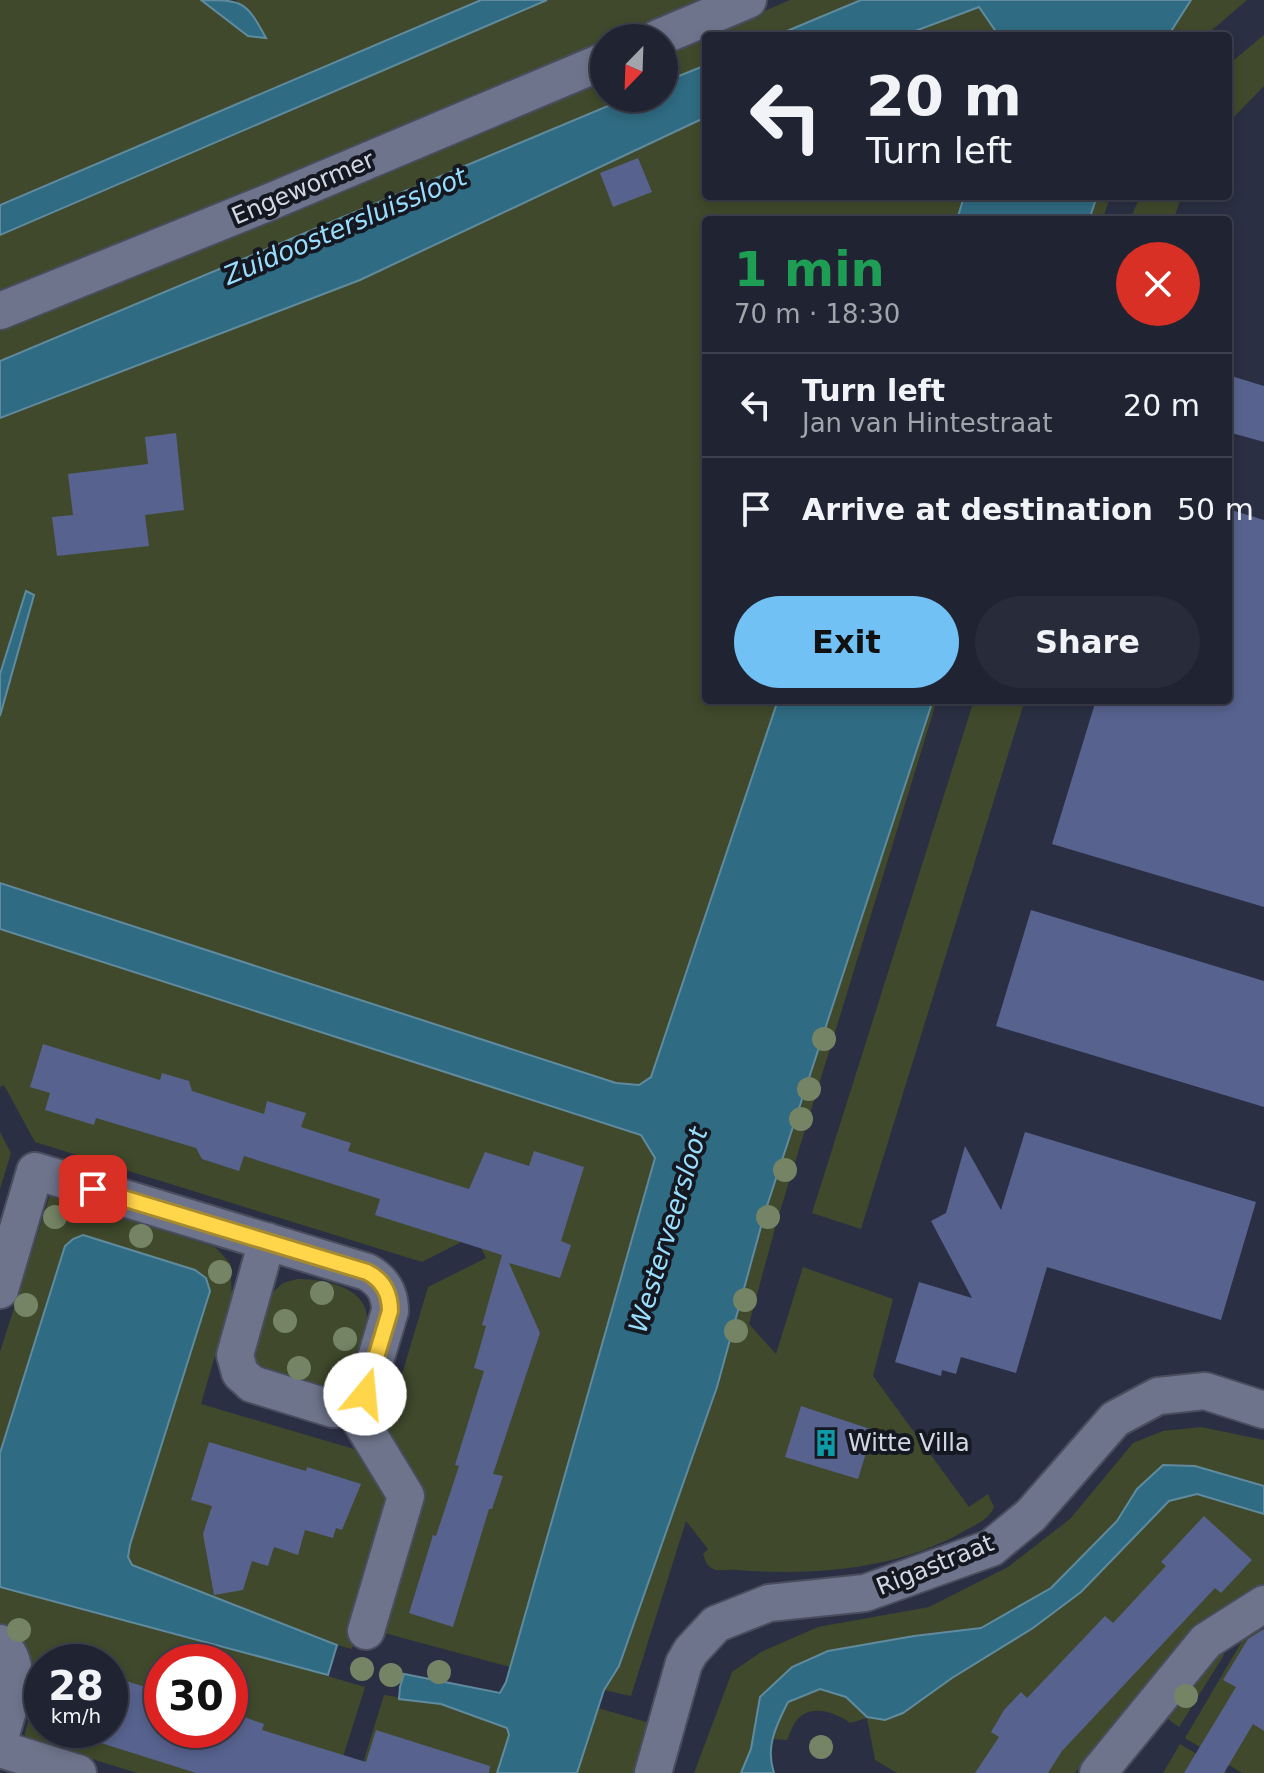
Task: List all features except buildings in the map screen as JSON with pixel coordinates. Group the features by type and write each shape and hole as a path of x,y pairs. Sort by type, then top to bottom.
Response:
{"street":[{"path":"678,30 748,0"},
{"name":"Engewormer","path":"0,311 590,67"},
{"path":"0,1290 35,1171 267,1241 367,1272 378,1278 385,1288 390,1311 365,1394 352,1407 333,1409 252,1384 240,1373 235,1355 267,1241"},
{"name":"Rigastraat","path":"653,1773 684,1663 716,1624 769,1603 865,1593 991,1548 1031,1515 1115,1419 1158,1396 1205,1391 1264,1410"},
{"path":"352,1407 406,1496 366,1631"},
{"path":"1098,1773 1206,1641 1264,1604"},
{"path":"0,1643 10,1653 15,1680 0,1738"},
{"path":"0,1749 78,1773"}],"green space":[{"path":"0,0 201,0 248,36 252,13 235,0 486,0 0,204"},
{"path":"539,0 705,0 649,24 590,24 590,50 0,299 0,235 326,96"},
{"path":"790,0 861,0 785,32 715,32"},
{"path":"1191,0 1247,0 1210,32 1171,32"},
{"path":"979,7 996,32 912,32"},
{"path":"1264,35 1264,86 1232,119 1232,62"},
{"path":"702,38 702,67 678,76 678,48"},
{"path":"590,86 590,112 594,112 0,361 0,330"},
{"path":"702,119 702,200 963,200 958,216 702,216 702,704 777,704 651,1077 639,1085 616,1083 0,883 0,418 360,280"},
{"path":"1096,200 1110,200 1104,216 1090,216"},
{"path":"1138,200 1180,200 1174,216 1132,216"},
{"path":"932,704 936,704 777,1221 749,1324 776,1354 803,1267 893,1299 873,1376 969,1507 988,1494 994,1507 978,1523 912,1554 884,1562 825,1571 713,1569 703,1554 708,1549 686,1521 631,1696 604,1690 620,1666 717,1387 765,1212"},
{"path":"973,704 1024,704 861,1229 812,1213"},
{"path":"0,929 641,1135 655,1159 510,1667 377,1631 421,1492 386,1428 428,1287 486,1258 475,1235 422,1262 35,1142 4,1085 0,1087"},
{"path":"0,1132 11,1153 0,1189"},
{"path":"50,1195 215,1247 230,1263 232,1297 201,1404 364,1452 394,1503 352,1649 132,1565 128,1557 210,1291 83,1235 73,1239 65,1246 0,1453 0,1352"},
{"path":"297,1279 332,1283 344,1288 362,1301 366,1311 366,1330 352,1368 345,1379 328,1391 268,1374 256,1365 252,1348 271,1294 283,1283"},
{"path":"1201,1427 1264,1440 1264,1486 1195,1466 1137,1489 1117,1521 1051,1588 980,1628 914,1636 760,1697 751,1749 741,1773 694,1773 732,1672 761,1652 818,1627 929,1607 1008,1567 1070,1519 1133,1443 1163,1431"},
{"path":"1197,1494 1264,1514 1264,1588 1247,1593 1224,1612 1120,1715 1075,1773 897,1773 875,1760 867,1718 850,1723 823,1711 802,1715 787,1740 772,1739 788,1702 820,1689 846,1697 854,1704 903,1713 952,1678 1033,1628 1081,1592 1169,1501"},
{"path":"0,1587 218,1644 144,1644 144,1748 248,1748 248,1653 365,1687 338,1773 137,1773 56,1748 128,1748 128,1644 24,1644 24,1665 22,1653 0,1628"},
{"path":"1261,1629 1264,1632 1264,1773 1242,1773 1185,1738 1248,1631"},
{"path":"1220,1651 1224,1655 1179,1727 1160,1713"},
{"path":"384,1695 441,1704 507,1728 509,1735 497,1773 360,1773"},
{"path":"598,1708 650,1723 635,1773 577,1773"},
{"path":"1180,1744 1228,1773 1163,1773"}],"water":[{"path":"201,0 242,5 253,16 266,38 248,36"},
{"path":"481,0 547,0 0,235 0,205"},
{"path":"861,0 1191,0 1171,32 996,32 979,7 913,32 785,32"},
{"name":"Zuidoostersluissloot","path":"702,67 702,119 360,280 0,418 0,361 594,112 678,112 678,76"},
{"path":"963,200 1096,200 1090,216 958,216"},
{"path":"26,591 34,595 0,716 0,674"},
{"name":"Westerveersloot","path":"777,704 932,704 765,1212 717,1387 619,1666 604,1690 577,1773 497,1773 509,1735 507,1728 441,1704 399,1699 400,1687 404,1674 500,1693 506,1682 655,1158 641,1135 0,929 0,883 616,1083 639,1085 651,1077"},
{"path":"83,1235 195,1270 206,1278 210,1291 130,1545 128,1557 132,1565 337,1645 328,1675 248,1654 248,1644 212,1644 0,1587 0,1453 65,1246"},
{"path":"1163,1465 1195,1466 1264,1486 1264,1514 1197,1494 1169,1501 1081,1592 1033,1628 952,1678 903,1713 885,1720 867,1717 846,1697 820,1689 788,1702 771,1745 774,1773 741,1773 751,1749 760,1697 792,1667 828,1651 981,1628 1051,1588 1117,1521 1137,1489"}],"place":[{"name":"Witte Villa","path":"826,1443"}],"route":[{"path":"93,1189 367,1272 378,1278 390,1300 390,1311 365,1394"}]}
